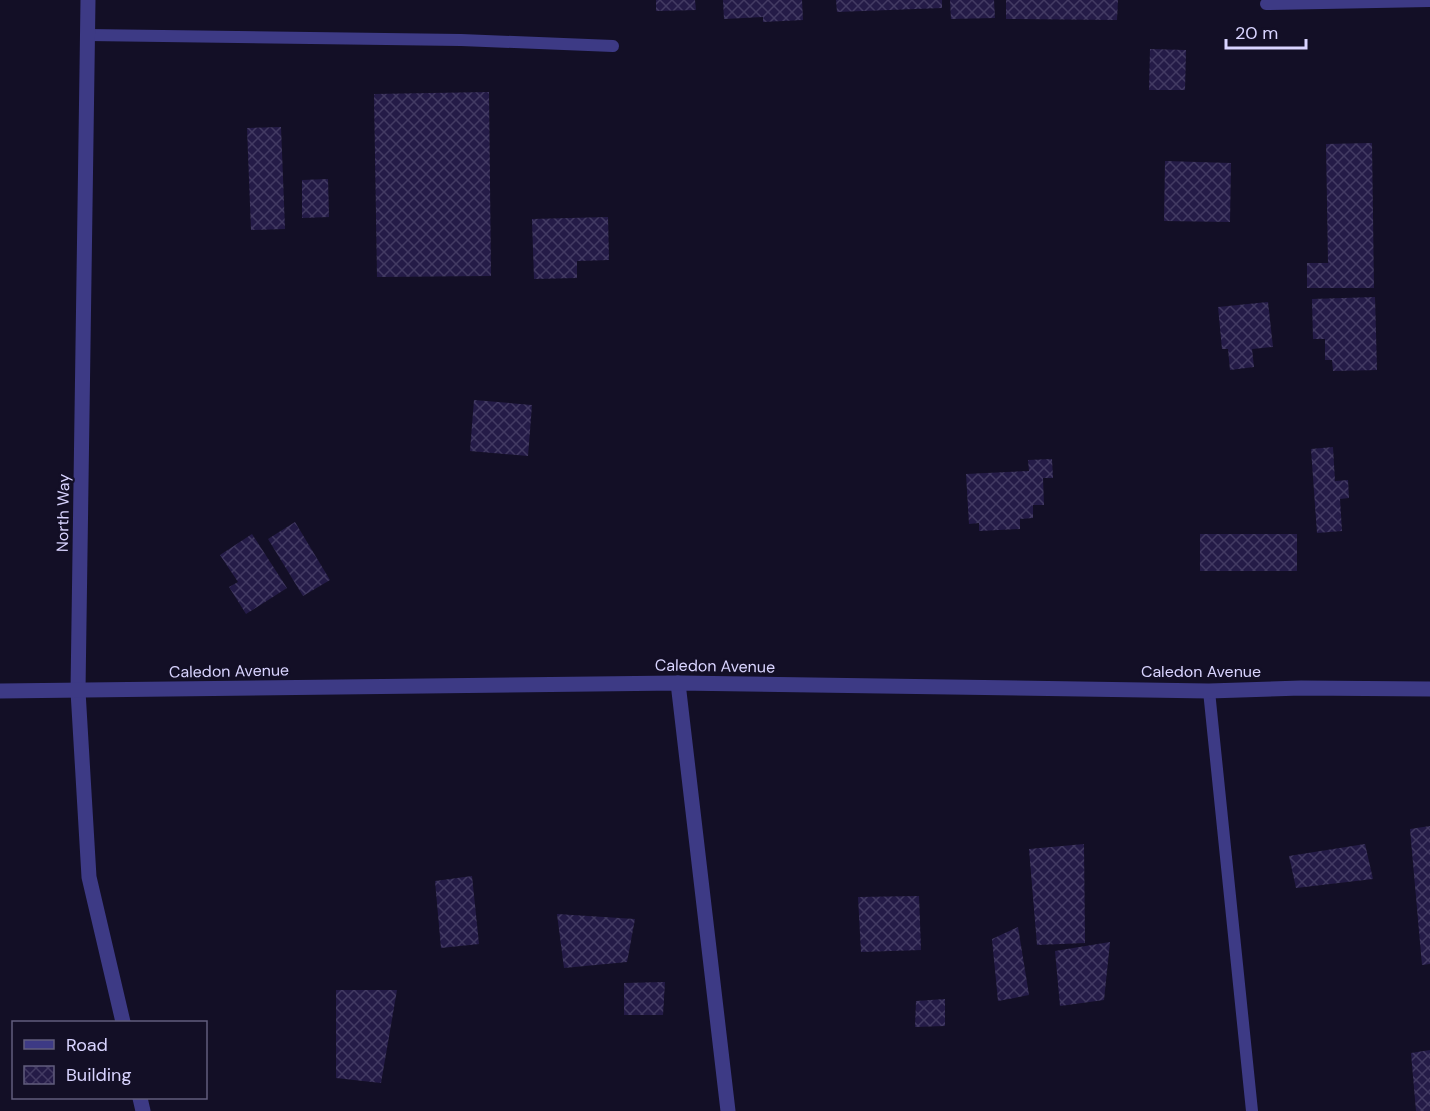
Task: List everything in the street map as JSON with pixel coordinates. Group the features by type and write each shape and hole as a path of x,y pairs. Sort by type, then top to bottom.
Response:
{"street":[{"name":"North Way","path":"88,0 78,691 89,877 123,1021"},
{"name":"Caledon Avenue","path":"0,691 678,683 1209,691 1300,688 1430,689"},
{"path":"678,683 728,1111"}],"lane":[{"path":"1266,4 1430,1"},
{"path":"88,35 461,39 613,46"},
{"path":"1209,691 1252,1111"}],"building":[{"path":"656,0 695,0 696,10 656,11"},
{"path":"723,0 802,0 803,20 763,22 763,17 724,19"},
{"path":"836,0 942,0 942,8 837,12"},
{"path":"950,0 994,0 995,18 951,19"},
{"path":"1006,0 1118,0 1117,20 1006,19"},
{"path":"1150,49 1186,50 1185,90 1149,90"},
{"path":"489,92 491,276 377,277 374,94"},
{"path":"281,127 285,229 251,230 247,128"},
{"path":"1372,143 1374,288 1307,288 1307,263 1328,263 1326,144"},
{"path":"1165,161 1231,163 1230,222 1164,221"},
{"path":"328,179 329,217 302,218 302,180"},
{"path":"608,217 609,260 577,261 577,278 534,279 532,219"},
{"path":"1375,297 1377,370 1333,371 1332,360 1325,360 1325,339 1313,339 1312,299"},
{"path":"1268,302 1273,347 1252,349 1254,367 1230,370 1228,349 1222,349 1218,307"},
{"path":"474,400 532,405 528,456 470,451"},
{"path":"1333,447 1335,481 1348,480 1349,498 1340,499 1342,531 1317,533 1311,449"},
{"path":"1052,459 1053,478 1043,478 1044,505 1033,505 1033,518 1020,519 1020,529 979,531 979,523 969,524 966,474 1029,471 1028,460"},
{"path":"295,522 330,580 303,596 268,539"},
{"path":"252,534 287,588 246,614 229,587 238,582 220,555"},
{"path":"1200,534 1297,534 1297,571 1200,571"},
{"path":"1430,826 1430,964 1422,965 1410,829"},
{"path":"1084,844 1085,943 1037,945 1029,849"},
{"path":"1365,844 1373,879 1296,888 1289,856"},
{"path":"472,876 479,944 441,948 435,881"},
{"path":"919,896 921,950 861,952 858,897"},
{"path":"557,914 635,919 627,962 564,968"},
{"path":"1018,927 1029,995 998,1001 992,939"},
{"path":"1110,942 1104,1000 1060,1006 1055,951"},
{"path":"665,982 663,1015 624,1015 624,983"},
{"path":"336,990 397,990 381,1083 336,1078"},
{"path":"945,999 945,1026 915,1027 916,1001"},
{"path":"1430,1050 1430,1111 1416,1111 1411,1053"}]}
